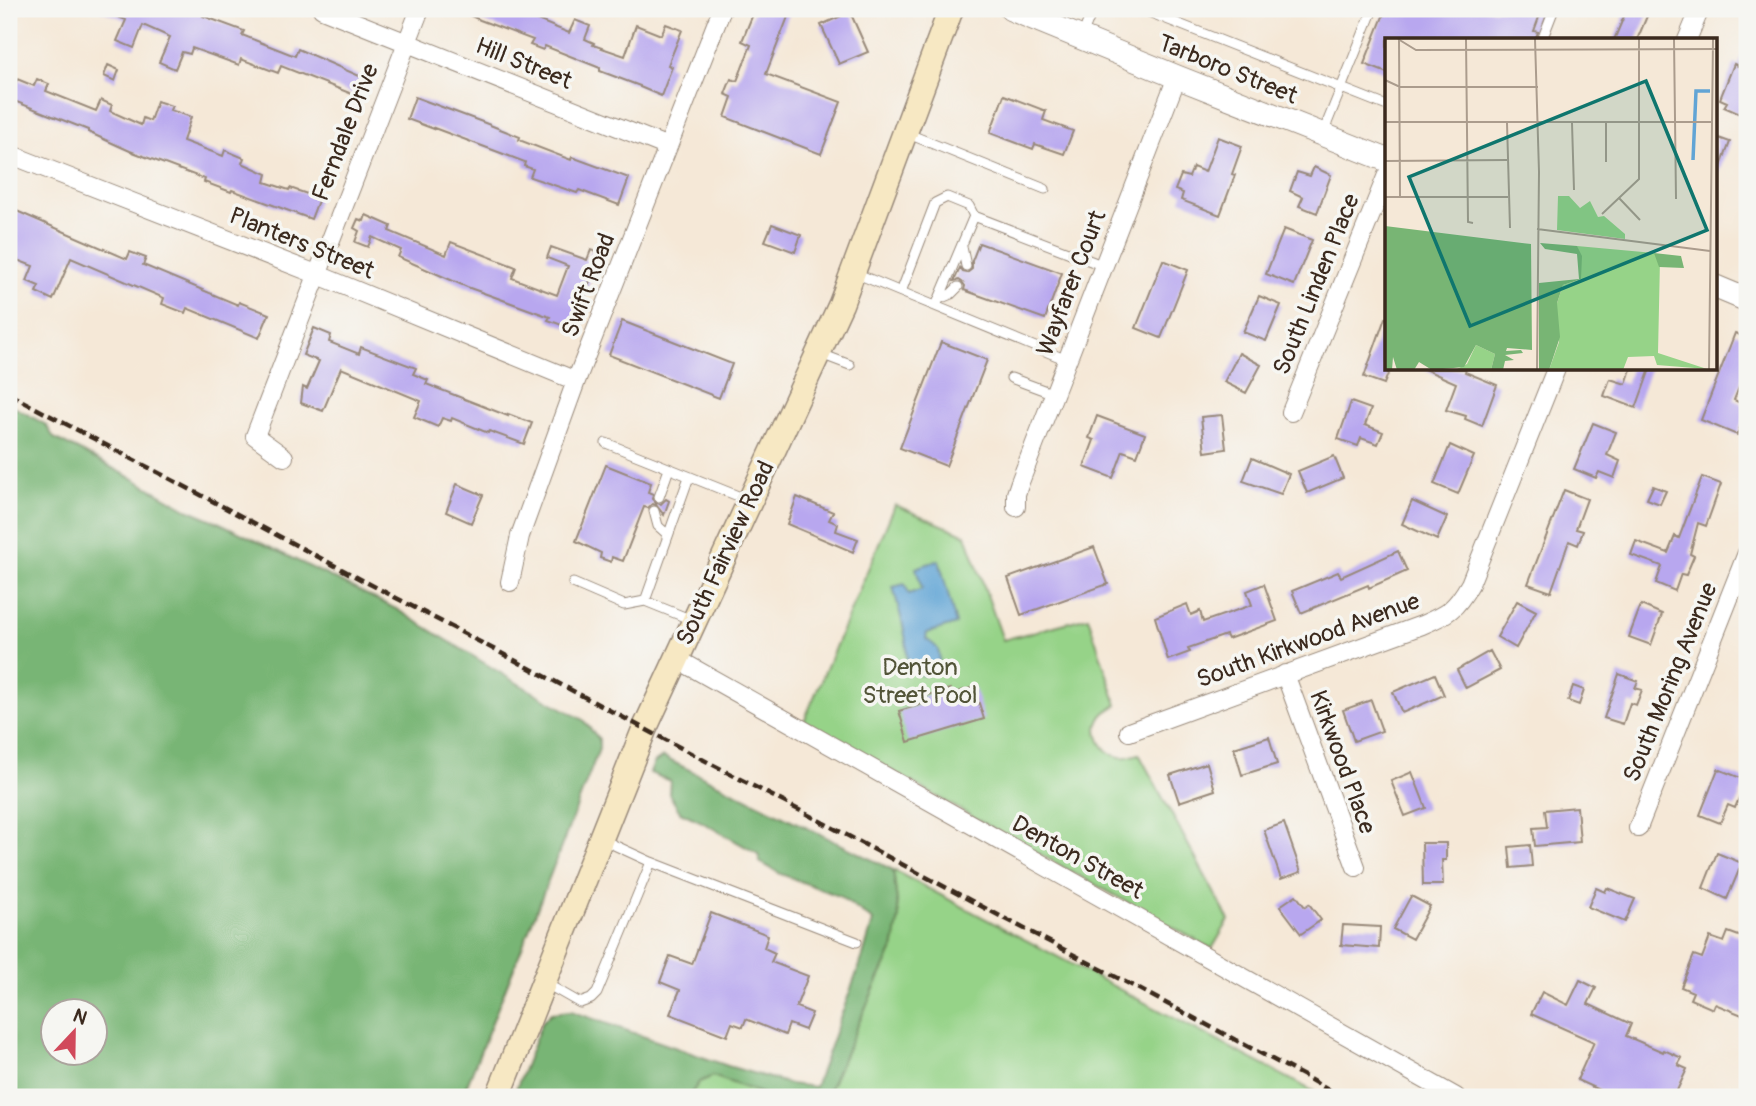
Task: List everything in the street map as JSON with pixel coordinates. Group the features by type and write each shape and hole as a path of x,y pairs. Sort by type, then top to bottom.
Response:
{"main road":[{"name":"South Fairview Road","path":"498,1097 644,730 820,353 854,272 951,9"}],"street":[{"name":"Hill Street","path":"323,9 667,147"},
{"name":"Ferndale Drive","path":"284,457 255,436 419,9"},
{"name":"Swift Road","path":"510,582 520,536 576,381 722,9"},
{"name":"Tarboro Street","path":"1011,9 1385,159"},
{"path":"1688,38 1700,9"},
{"name":"Wayfarer Court","path":"1016,507 1016,494 1177,77"},
{"name":"Planters Street","path":"9,154 316,274 576,381"},
{"name":"South Linden Place","path":"1291,412 1385,180"},
{"path":"1718,289 1747,300"},
{"name":"South Kirkwood Avenue","path":"1129,732 1443,617 1460,603 1475,574 1555,371"},
{"name":"South Moring Avenue","path":"1638,828 1747,553"},
{"name":"Denton Street","path":"677,659 1456,1097"},
{"name":"Kirkwood Place","path":"1285,674 1356,867"}],"lane":[{"path":"1082,38 1093,9"},
{"path":"1141,9 1385,105"},
{"path":"1322,135 1373,9"},
{"path":"1543,38 1554,9"},
{"path":"905,133 1045,189"},
{"path":"901,292 935,203 947,197 969,206 974,216 1104,265"},
{"path":"938,303 974,216"},
{"path":"962,246 966,266"},
{"path":"854,272 901,292 938,303 1067,360"},
{"path":"938,303 958,287"},
{"path":"820,353 850,365"},
{"path":"1011,378 1054,394"},
{"path":"606,443 749,501"},
{"path":"659,497 669,469"},
{"path":"645,601 689,477"},
{"path":"654,511 658,526 668,535"},
{"path":"573,583 624,605 645,601 694,621"},
{"path":"601,839 652,862 857,942"},
{"path":"544,982 580,1003 592,999 597,993 652,862"}],"green space":[{"path":"9,404 46,425 54,438 187,509 396,609 583,720 599,739 599,749 462,1097 9,1097"},
{"name":"Denton Street Pool","path":"895,505 966,535 1003,640 1088,617 1117,705 1105,712 1100,719 1098,736 1111,754 1125,757 1139,754 1229,920 1212,949 804,721"},
{"path":"663,757 893,870 899,917 893,949 829,1090 820,1097 771,1097 713,1076 699,1082 689,1097 513,1097 542,1022 551,1013 571,1011 728,1066 790,1084 815,1087 863,956 873,921 839,896 781,874 760,862 758,854 680,812 669,794 670,781 650,773 654,763"},
{"path":"893,870 1324,1097 820,1097 829,1090 893,949 899,917"},
{"path":"713,1076 771,1097 689,1097 699,1082"}],"water":[{"path":"939,560 956,624 927,633 926,639 937,648 939,660 936,669 923,675 915,672 908,662 905,634 893,587 905,584 909,594 922,589 916,568"}],"building":[{"path":"100,9 206,9 203,16 244,31 242,35 295,56 298,49 364,78 357,96 281,66 278,73 241,59 239,65 192,48 190,54 182,52 175,69 159,62 170,37 143,25 134,48 117,41 126,20"},
{"path":"456,9 521,9 520,13 569,33 575,20 590,26 585,39 594,43 593,45 625,56 636,25 661,35 666,24 682,30 668,65 672,67 661,96 545,46 543,50 530,45 533,40"},
{"path":"755,9 791,9 766,74 841,102 821,154 725,117 732,97 725,94 731,79 737,81 751,45 742,41"},
{"path":"1386,9 1542,9 1534,31 1538,32 1536,38 1385,38 1385,72 1364,64"},
{"path":"1627,9 1650,9 1638,38 1615,38"},
{"path":"850,12 868,52 839,64 821,25"},
{"path":"1746,44 1747,98 1740,114 1724,107 1727,102 1720,99 1734,64 1738,66"},
{"path":"108,65 119,70 115,81 104,76"},
{"path":"17,79 34,86 37,79 49,84 46,91 96,111 101,100 112,105 110,111 141,125 143,118 150,121 157,101 172,106 170,110 191,117 183,141 223,156 225,150 244,158 242,163 267,174 265,182 319,198 311,219 204,182 205,179 130,151 88,130 9,99"},
{"path":"1004,95 1046,111 1043,120 1073,131 1064,154 1035,144 1033,149 990,133"},
{"path":"415,97 520,137 519,140 571,160 572,157 629,178 619,205 579,190 577,193 530,177 533,169 524,166 525,162 407,119"},
{"path":"1218,137 1242,146 1232,174 1235,175 1220,215 1181,200 1183,193 1175,190 1181,175 1189,177 1193,167 1205,172"},
{"path":"1718,138 1730,142 1718,174"},
{"path":"1314,167 1331,175 1317,213 1299,206 1303,197 1290,191 1297,172 1310,176"},
{"path":"12,209 127,259 130,252 146,258 143,265 238,305 239,302 269,314 259,338 187,308 185,313 162,304 164,298 71,258 53,300 36,292 39,286 27,281 33,266 9,257 9,217"},
{"path":"366,215 391,226 389,231 446,255 451,242 516,267 512,278 557,295 568,266 547,258 551,247 587,260 591,250 604,254 597,270 594,269 582,304 586,306 578,331 548,320 550,317 467,287 398,257 401,250 372,237 368,247 355,242 359,231 354,228 358,219 364,221"},
{"path":"772,224 801,235 795,252 765,241"},
{"path":"1284,229 1312,240 1294,285 1266,274"},
{"path":"979,243 1062,273 1045,319 964,290 962,282 954,281 960,268 967,273 972,269"},
{"path":"1163,260 1188,270 1161,338 1136,328"},
{"path":"1259,296 1281,305 1266,341 1243,332"},
{"path":"1385,318 1385,371 1389,371 1384,384 1364,377"},
{"path":"622,321 732,364 719,398 609,355"},
{"path":"314,328 331,335 329,342 359,354 361,347 416,368 413,374 428,380 426,384 532,423 524,444 452,418 451,421 442,418 438,427 414,417 421,401 341,368 323,411 301,403 303,387 307,389 319,361 303,355"},
{"path":"1735,333 1747,338 1747,367 1734,400 1747,406 1747,410 1737,435 1701,420"},
{"path":"941,342 987,360 946,466 900,448"},
{"path":"1239,353 1261,365 1246,393 1224,382"},
{"path":"1429,371 1465,371 1497,385 1482,426 1465,419 1466,416 1446,410 1456,383"},
{"path":"1630,371 1649,371 1636,408 1604,396 1610,379 1626,384"},
{"path":"1351,402 1371,409 1365,425 1383,432 1378,444 1361,438 1358,446 1338,439"},
{"path":"1222,415 1226,449 1205,452 1201,417"},
{"path":"1097,416 1145,434 1137,456 1123,451 1113,478 1084,467 1094,440 1089,438"},
{"path":"1593,423 1616,432 1607,455 1620,461 1614,478 1599,472 1596,478 1574,469"},
{"path":"1450,445 1474,456 1458,494 1434,484"},
{"path":"1334,456 1343,478 1307,493 1298,471"},
{"path":"1252,458 1289,474 1281,494 1243,481"},
{"path":"606,465 651,483 648,492 653,494 652,499 656,503 661,504 666,499 669,501 664,515 656,505 644,507 623,561 612,557 611,562 600,558 601,553 576,541"},
{"path":"1702,477 1721,484 1706,526 1698,523 1690,554 1694,556 1686,575 1681,574 1675,591 1656,583 1662,566 1631,555 1636,541 1668,553 1675,536 1679,538"},
{"path":"457,484 483,495 471,523 446,512"},
{"path":"1653,486 1666,491 1660,504 1647,499"},
{"path":"1564,490 1587,499 1576,529 1583,531 1578,545 1569,541 1551,592 1528,584"},
{"path":"797,497 833,512 829,520 838,524 836,531 858,539 853,552 787,524"},
{"path":"1412,501 1447,517 1437,540 1402,524"},
{"path":"1094,547 1108,584 1021,615 1008,578"},
{"path":"1398,551 1407,571 1301,613 1292,591 1338,572 1341,577"},
{"path":"1264,584 1277,621 1228,639 1226,635 1188,648 1190,652 1168,660 1155,617 1187,604 1191,615 1200,611 1203,622 1252,605 1247,591"},
{"path":"1517,601 1536,611 1516,648 1497,637"},
{"path":"1641,605 1662,614 1651,645 1629,637"},
{"path":"1490,651 1500,670 1466,688 1457,670"},
{"path":"1435,674 1444,695 1402,713 1393,692"},
{"path":"1619,674 1638,681 1635,688 1642,690 1636,705 1630,703 1623,724 1604,718"},
{"path":"1573,686 1584,690 1579,705 1568,701"},
{"path":"974,687 984,719 908,742 899,711 922,704 920,697 950,689 951,694"},
{"path":"1371,700 1382,731 1354,741 1343,710"},
{"path":"1269,737 1277,764 1242,775 1234,748"},
{"path":"1207,763 1215,790 1179,802 1170,775"},
{"path":"1718,769 1746,780 1735,808 1728,805 1720,823 1700,815"},
{"path":"1412,772 1426,808 1405,816 1391,781"},
{"path":"1577,807 1580,842 1535,846 1533,828 1547,827 1545,810"},
{"path":"1284,823 1301,872 1281,879 1264,830"},
{"path":"1422,843 1446,843 1446,860 1442,860 1443,885 1423,885"},
{"path":"1530,845 1532,866 1511,868 1509,847"},
{"path":"1717,853 1742,863 1727,899 1703,888"},
{"path":"1596,888 1605,892 1607,888 1635,899 1625,922 1588,907"},
{"path":"1296,895 1305,907 1309,904 1321,920 1301,934 1280,906"},
{"path":"1411,896 1430,906 1412,939 1393,929"},
{"path":"711,913 768,935 764,948 775,953 771,962 808,976 796,1007 812,1013 805,1030 789,1024 785,1035 746,1019 743,1027 732,1023 727,1036 670,1014 680,990 660,982 670,956 692,964"},
{"path":"1343,925 1380,927 1379,948 1341,945"},
{"path":"1728,932 1747,939 1747,1017 1715,1004 1713,1009 1690,999 1693,992 1681,987 1694,955 1702,958 1710,937 1724,942"},
{"path":"1580,980 1596,988 1588,1004 1631,1024 1626,1036 1682,1058 1678,1065 1687,1069 1674,1097 1596,1097 1599,1090 1577,1080 1594,1042 1531,1014 1542,992 1568,1005"}],"railway":[{"path":"9,394 1340,1097"}]}
